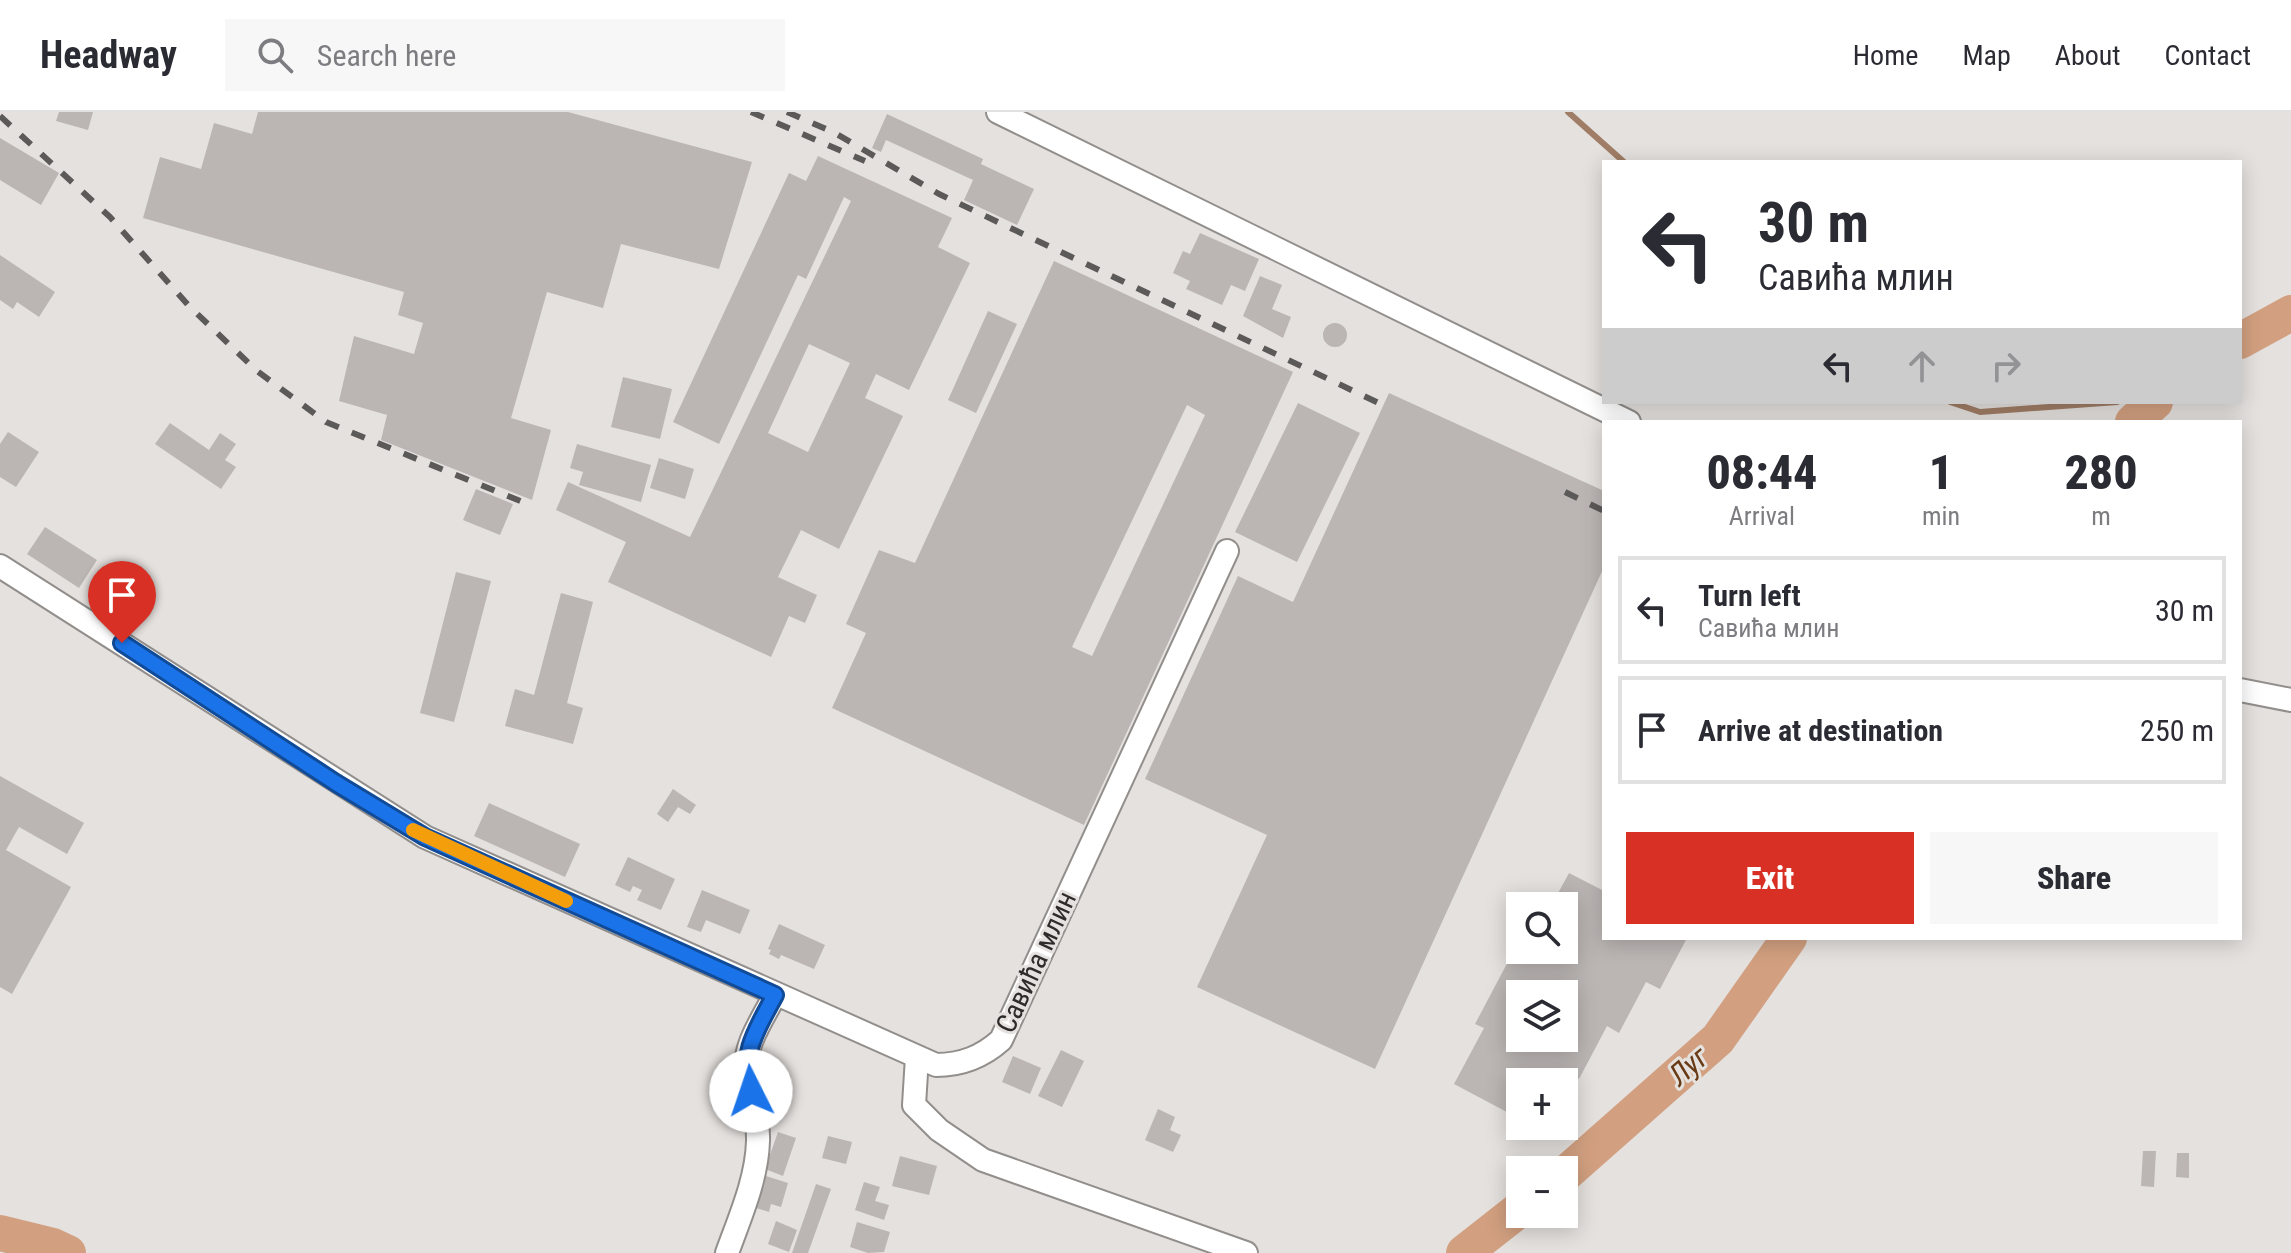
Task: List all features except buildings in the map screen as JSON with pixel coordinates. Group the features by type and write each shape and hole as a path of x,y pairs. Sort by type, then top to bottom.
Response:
{"street":[{"path":"998,112 1625,420"},
{"name":"Савића млин","path":"0,566 425,837 936,1065 960,1063 983,1055 1001,1040 1227,551"},
{"path":"2242,690 2291,700"},
{"path":"727,1253 746,1198 758,1143 757,1112 746,1077 748,1053 775,995"},
{"path":"917,1057 914,1105 939,1130 983,1160 1246,1253"}],"waterway":[{"path":"1568,112 1622,160"},
{"name":"Луг","path":"2242,340 2291,313"},
{"path":"1956,404 1980,412 2090,404"},
{"name":"Луг","path":"2135,420 2153,404"},
{"name":"Луг","path":"1578,1163 1718,1039 1788,940"},
{"name":"Луг","path":"1464,1253 1506,1220"},
{"name":"Луг","path":"0,1233 53,1246 68,1253"}],"railway":[{"path":"751,112 865,161"},
{"path":"787,112 835,133 939,194 1383,405"},
{"path":"0,116 110,217 189,306 257,371 326,422 530,505"},
{"path":"1565,492 1602,510"}],"slow traffic":[{"path":"413,830 566,901"}],"route":[{"path":"122,643 336,783 425,837 775,995 749,1044 746,1077 751,1091"}]}
